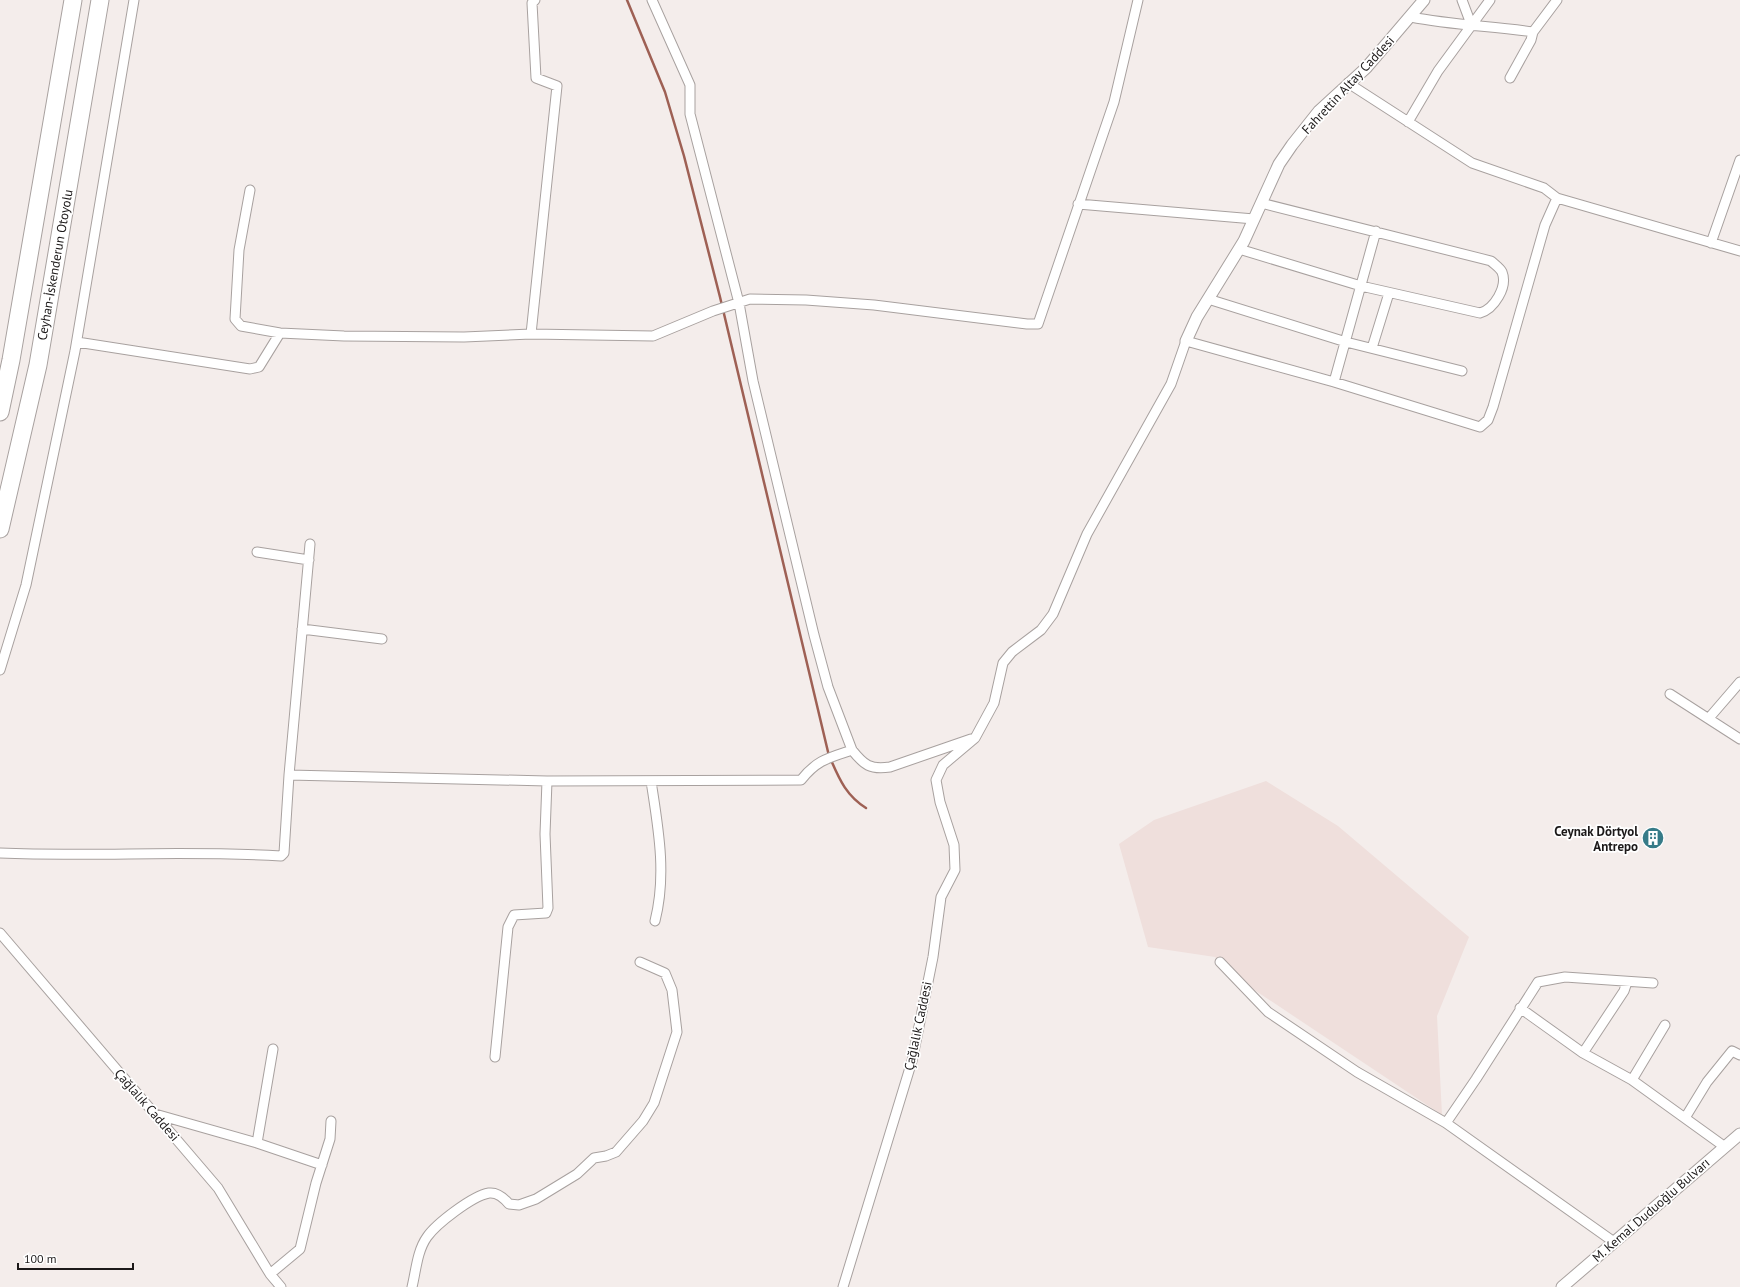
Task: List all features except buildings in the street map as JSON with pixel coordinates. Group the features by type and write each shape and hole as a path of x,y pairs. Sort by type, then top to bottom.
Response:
{"highway":[{"name":"Ceyhan-İskenderun Otoyolu","path":"0,412 13,352 73,0"},
{"name":"Ceyhan-İskenderun Otoyolu","path":"0,529 38,365 100,0"}],"street":[{"path":"0,670 26,585 77,342 134,0"},
{"path":"531,334 557,86 536,78 532,3 534,0"},
{"path":"652,0 690,85 690,114 814,635 828,687 852,750 864,764 879,769 890,767 975,738 994,703 1004,662 1012,652 1041,630 1053,614 1087,534 1171,384 1186,342 1334,382 1480,427 1488,420 1545,225 1557,198"},
{"path":"250,190 239,250 235,319 241,326 280,333 344,336 531,334 653,336 713,311 750,299 806,300 874,304 1027,324 1038,324 1114,102 1138,0"},
{"name":"Fahrettin Altay Caddesi","path":"1186,342 1197,317 1240,249 1279,164 1292,145 1319,111 1364,70 1424,0"},
{"path":"1462,0 1471,24"},
{"path":"1408,122 1438,71 1490,0"},
{"path":"1510,78 1531,40 1533,32 1557,0"},
{"path":"1411,17 1533,32"},
{"path":"1348,84 1472,163 1544,188 1557,198 1740,251"},
{"path":"1711,243 1740,160"},
{"path":"1240,249 1361,286 1480,313 1486,311 1495,302 1503,284 1502,272 1491,260 1261,203"},
{"path":"1078,204 1254,219"},
{"path":"1334,382 1376,231"},
{"path":"1372,348 1389,293"},
{"path":"1208,299 1346,342 1462,371"},
{"path":"77,342 250,369 259,367 280,333"},
{"path":"0,853 64,855 194,852 281,856 284,853 285,847 289,775 310,544"},
{"path":"257,552 309,560"},
{"path":"302,629 382,639"},
{"path":"1709,718 1740,682"},
{"path":"1670,694 1740,739"},
{"name":"Çağlalık Caddesi","path":"843,1287 912,1061 933,957 941,897 955,870 954,845 940,802 936,780 943,765 958,754 975,738"},
{"path":"289,775 547,781 801,780 811,767 819,762 852,750"},
{"path":"495,1057 508,928 514,914 546,913 548,908 546,834 547,781"},
{"path":"651,781 660,842 660,900 655,920"},
{"name":"Çağlalık Caddesi","path":"0,933 218,1188 270,1274 281,1287"},
{"path":"412,1287 420,1252 427,1237 473,1198 490,1193 502,1197 509,1204 519,1205 536,1199 577,1174 594,1158 606,1156 616,1152 643,1121 654,1103 677,1032 672,990 665,973 640,962"},
{"path":"1220,962 1268,1012 1357,1072 1446,1123 1614,1242"},
{"path":"1446,1123 1538,982 1565,977 1653,983"},
{"path":"1583,1053 1624,991 1627,982"},
{"path":"1520,1008 1583,1053 1632,1080 1725,1147"},
{"path":"1632,1080 1665,1025"},
{"path":"258,1143 272,1049"},
{"path":"1685,1118 1707,1082 1732,1051 1740,1055"},
{"path":"155,1114 258,1143 322,1165"},
{"path":"270,1274 300,1249 310,1206 330,1139 331,1121"},
{"name":"M. Kemal Duduoğlu Bulvarı","path":"1562,1287 1740,1134"}],"shaded area":[{"path":"1266,781 1338,826 1469,937 1437,1016 1442,1115 1247,985 1215,957 1148,947 1119,844 1154,820"}],"waterway":[{"path":"627,0 665,92 684,156 720,297 829,756"},
{"path":"831,760 849,793 866,808"}],"place":[{"name":"Ceynak Dörtyol Antrepo","path":"1653,838"}]}
